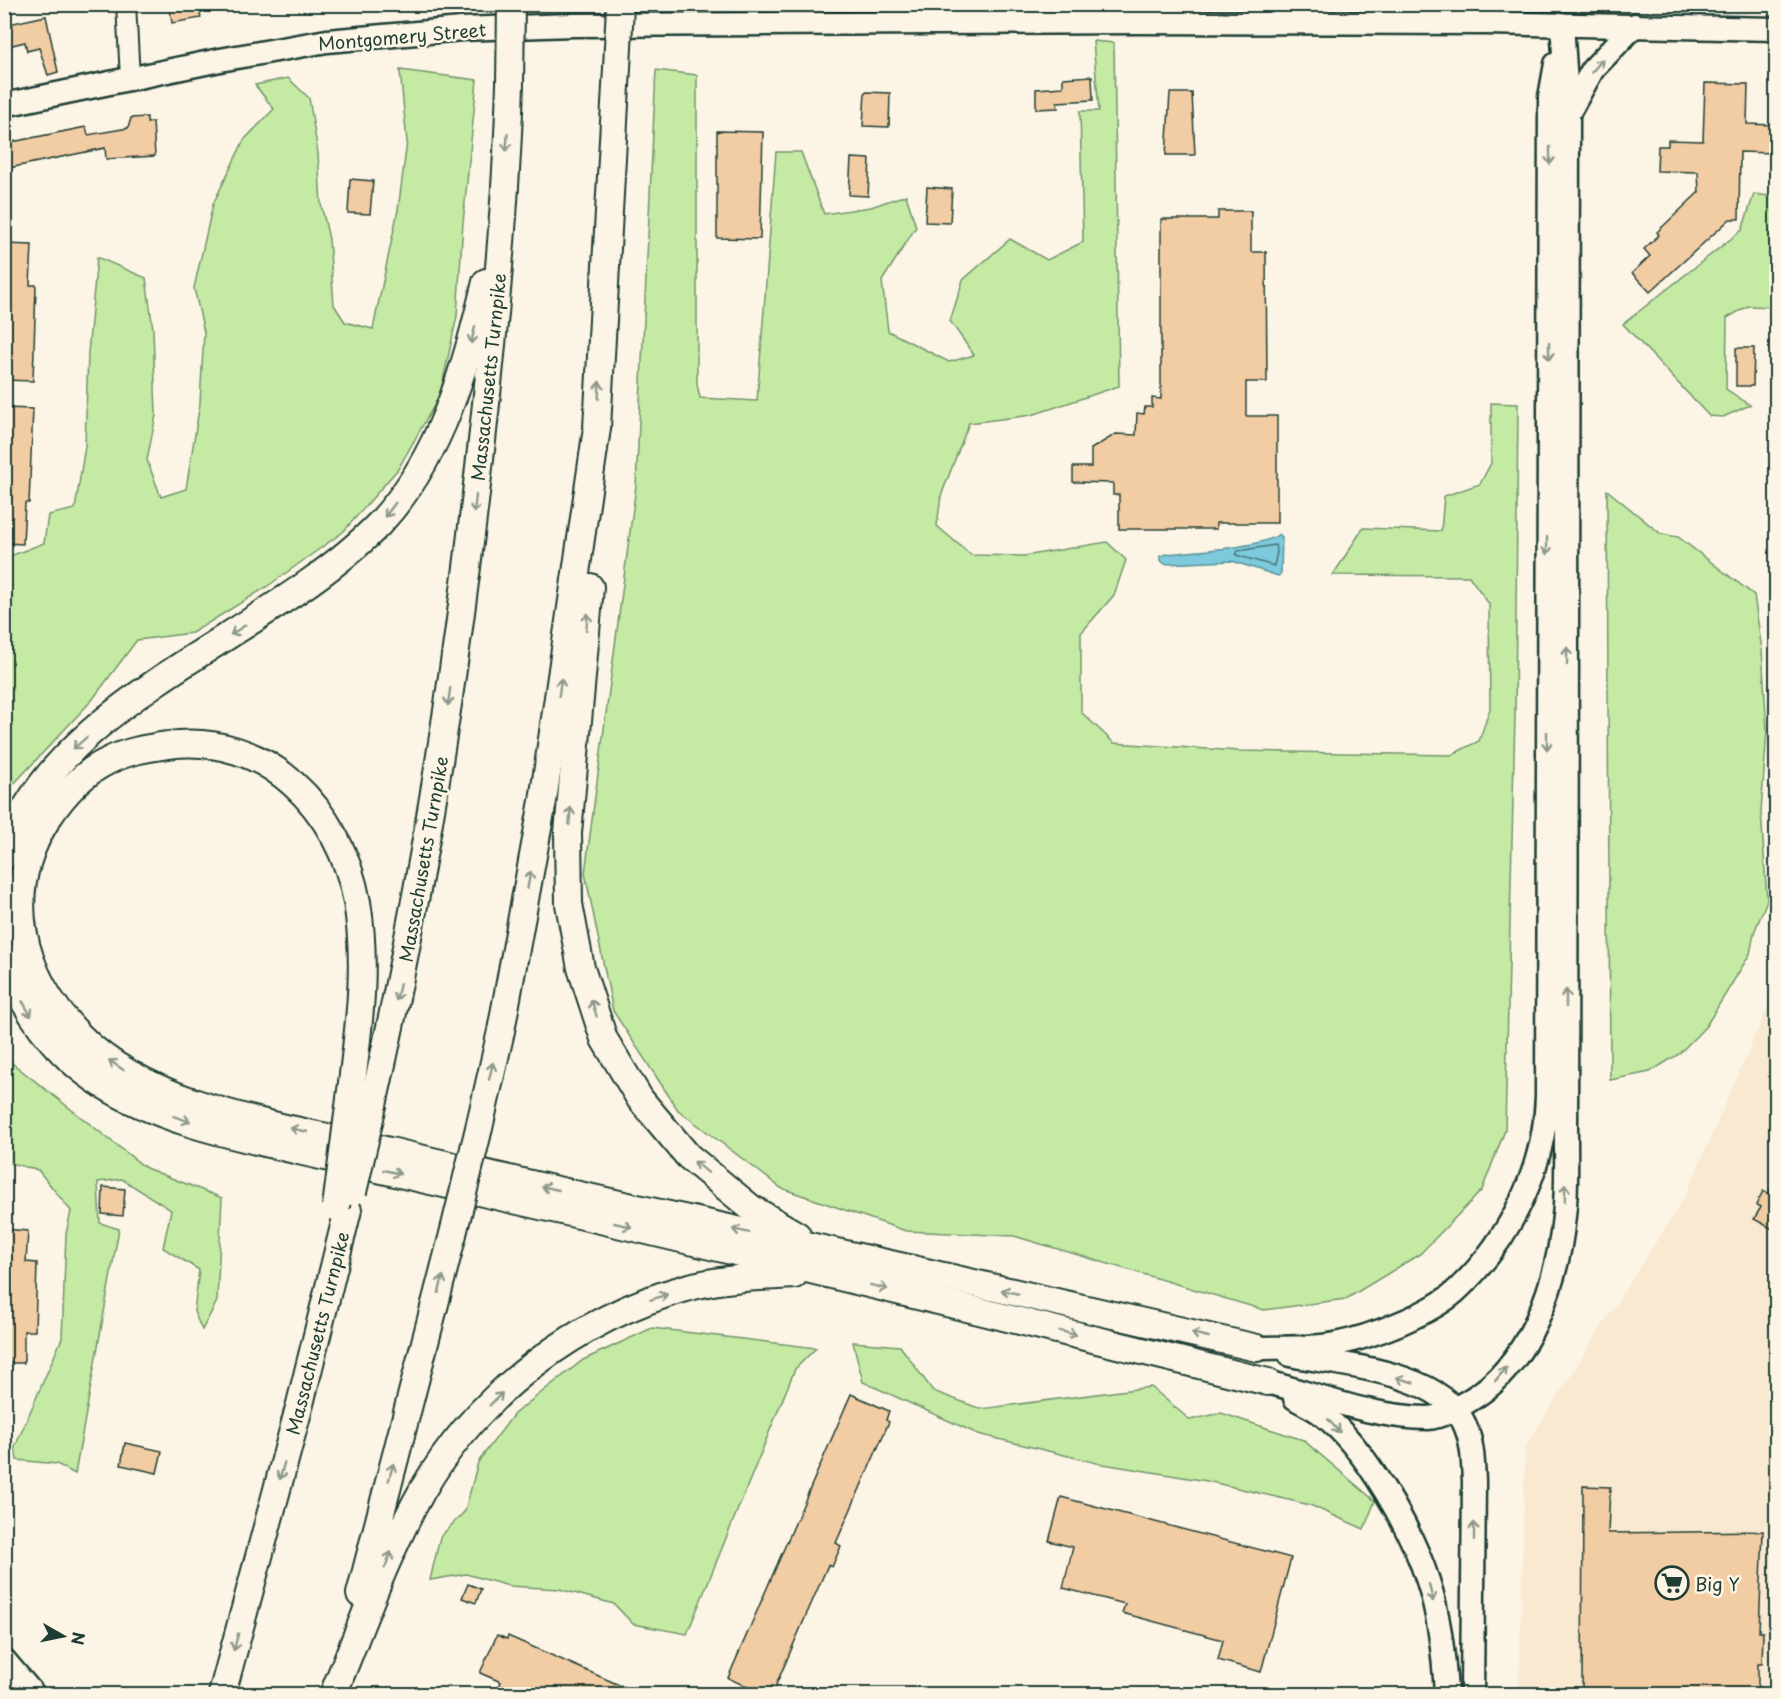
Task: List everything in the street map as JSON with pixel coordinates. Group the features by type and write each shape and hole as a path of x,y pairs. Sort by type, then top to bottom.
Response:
{"highway":[{"name":"Massachusetts Turnpike","path":"222,1695 321,1318 362,1102 406,959 442,751 468,564 495,333 510,84 511,4"},
{"path":"621,4 589,603 568,833 569,904 581,968 604,1039 640,1099 688,1156 750,1208 818,1248"},
{"path":"4,856 13,829 34,794 62,758 110,717 346,556 381,522 423,466 449,412 469,352 502,218"},
{"path":"334,1693 453,1234 501,1031 541,812 597,428"},
{"path":"362,1102 363,952 357,908 345,860 328,825 310,799 259,758 223,746 187,743 141,749 106,761 77,782 59,802 30,850 20,903 23,931 30,960 43,992 67,1023 92,1048 126,1072 173,1095 262,1121 1257,1348"},
{"path":"4,955 14,985 33,1018 67,1057 102,1084 148,1108 229,1134 1268,1382"},
{"path":"334,1693 394,1545 423,1490 465,1430 512,1383 560,1345 598,1322 641,1303 688,1287 750,1277 822,1274"}],"main road":[{"name":"Montgomery Street","path":"4,105 130,78 327,41 462,29 583,25 986,22 1562,24 1776,28"},
{"path":"1268,1382 1332,1400 1404,1416 1431,1418 1487,1390 1521,1349 1541,1308 1556,1264 1564,1217 1568,114 1562,24"},
{"path":"1257,1348 1334,1345 1403,1323 1457,1291 1493,1248 1520,1205 1539,1155 1546,1118 1547,1096 1550,97 1562,24"},
{"path":"1568,114 1593,69 1635,25"},
{"path":"1257,1348 1409,1379 1439,1394 1455,1408 1464,1421 1472,1447 1474,1482 1472,1695"},
{"path":"1268,1382 1324,1415 1366,1462 1401,1519 1428,1581 1443,1649 1446,1695"},
{"path":"4,1660 33,1695"}],"street":[{"path":"126,4 130,78"}],"shaded area":[{"path":"1776,988 1776,1694 1519,1694 1525,1447 1685,1196"}],"green space":[{"path":"1093,41 1114,43 1119,386 1032,415 969,423 941,496 937,526 971,555 1024,556 1107,542 1126,560 1114,595 1081,633 1081,712 1114,743 1240,751 1451,755 1479,741 1490,709 1489,604 1469,576 1333,575 1363,528 1441,531 1444,496 1480,484 1491,463 1491,403 1518,404 1515,716 1505,1130 1482,1190 1420,1254 1346,1299 1264,1310 1014,1236 906,1231 781,1188 678,1110 613,1011 585,873 636,486 656,70 697,75 697,384 700,398 757,401 776,152 801,152 824,214 871,207 906,195 916,227 882,281 888,331 949,362 974,355 950,321 963,280 1010,239 1047,260 1083,242 1080,111 1099,111"},
{"path":"400,70 477,80 463,223 457,316 440,395 398,469 343,532 265,588 192,633 137,640 92,700 10,788 5,802 5,558 44,543 48,515 75,509 85,446 88,353 97,257 146,278 153,329 156,415 147,460 161,497 186,489 200,403 204,332 194,288 213,204 244,140 274,109 255,85 288,78 309,98 318,153 321,204 329,239 334,305 345,322 373,329 398,210 407,142"},
{"path":"1754,194 1776,197 1776,307 1748,306 1727,318 1726,389 1750,405 1723,417 1709,416 1623,324 1742,230"},
{"path":"1607,490 1661,534 1678,537 1754,595 1762,650 1767,731 1761,811 1767,900 1754,933 1750,954 1706,1026 1679,1054 1650,1072 1610,1080"},
{"path":"5,1050 12,1063 146,1168 222,1198 217,1301 202,1330 194,1312 199,1270 163,1248 171,1210 122,1179 98,1182 100,1223 119,1229 75,1474 57,1464 17,1460 15,1447 62,1338 66,1234 71,1211 38,1170 5,1162"},
{"path":"652,1328 816,1348 795,1369 687,1634 633,1624 614,1604 559,1589 509,1586 466,1574 430,1580 440,1537 465,1511 478,1462 514,1414 583,1360"},
{"path":"853,1342 900,1346 933,1391 981,1409 1151,1387 1190,1420 1221,1413 1303,1440 1375,1501 1364,1529 1310,1505 1207,1481 1097,1463 978,1434 863,1382"}],"water":[{"path":"1279,534 1282,537 1281,574 1278,576 1232,561 1165,564 1160,560 1160,556 1168,554 1258,543"}],"building":[{"path":"169,4 198,4 201,18 172,23"},
{"path":"46,16 58,72 48,75 39,48 27,51 25,42 4,47 4,25"},
{"path":"1092,76 1093,100 1057,102 1058,108 1036,109 1036,89 1063,87 1063,78"},
{"path":"1705,83 1748,84 1747,124 1774,125 1773,153 1740,152 1739,219 1730,219 1650,292 1632,273 1650,256 1644,249 1659,235 1657,232 1699,192 1698,172 1657,171 1658,146 1668,146 1668,140 1703,141"},
{"path":"865,92 890,93 889,127 863,126"},
{"path":"1170,93 1192,93 1195,155 1166,155"},
{"path":"147,117 147,123 153,122 155,156 106,159 105,148 4,169 4,146 7,143 86,127 88,135 128,128 131,118"},
{"path":"717,131 763,132 760,239 717,238"},
{"path":"851,158 870,159 868,196 849,195"},
{"path":"350,179 373,181 370,214 348,213"},
{"path":"927,187 952,189 950,223 925,222"},
{"path":"1218,211 1251,211 1251,252 1266,252 1267,382 1246,382 1246,416 1277,416 1277,523 1216,523 1216,529 1119,529 1119,495 1113,495 1113,483 1073,482 1073,467 1091,467 1091,449 1116,434 1136,435 1137,413 1144,414 1145,407 1152,407 1152,398 1161,399 1161,219 1218,219"},
{"path":"4,244 32,245 30,285 36,285 33,381 4,380"},
{"path":"1736,348 1754,348 1753,386 1736,386"},
{"path":"4,408 33,409 29,503 25,503 23,544 4,543"},
{"path":"1776,1178 1776,1231 1754,1219 1761,1207 1756,1205 1763,1191 1768,1194"},
{"path":"103,1187 125,1189 123,1216 102,1214"},
{"path":"4,1229 28,1231 26,1262 37,1263 35,1331 24,1331 24,1363 4,1363"},
{"path":"851,1394 889,1411 886,1420 889,1422 836,1543 841,1546 832,1567 828,1565 775,1687 772,1686 768,1695 764,1695 728,1678"},
{"path":"125,1443 162,1451 157,1473 121,1465"},
{"name":"Big Y","path":"1583,1486 1610,1487 1608,1533 1763,1531 1759,1632 1763,1632 1762,1664 1758,1664 1758,1695 1582,1695"},
{"path":"1061,1497 1291,1558 1261,1672 1218,1660 1223,1640 1122,1613 1125,1604 1063,1588 1073,1547 1049,1541"},
{"path":"468,1584 481,1589 476,1603 462,1598"},
{"path":"497,1635 507,1639 508,1636 642,1695 496,1695 501,1682 480,1673"}],"place":[{"name":"Big Y","path":"1672,1583"}]}
